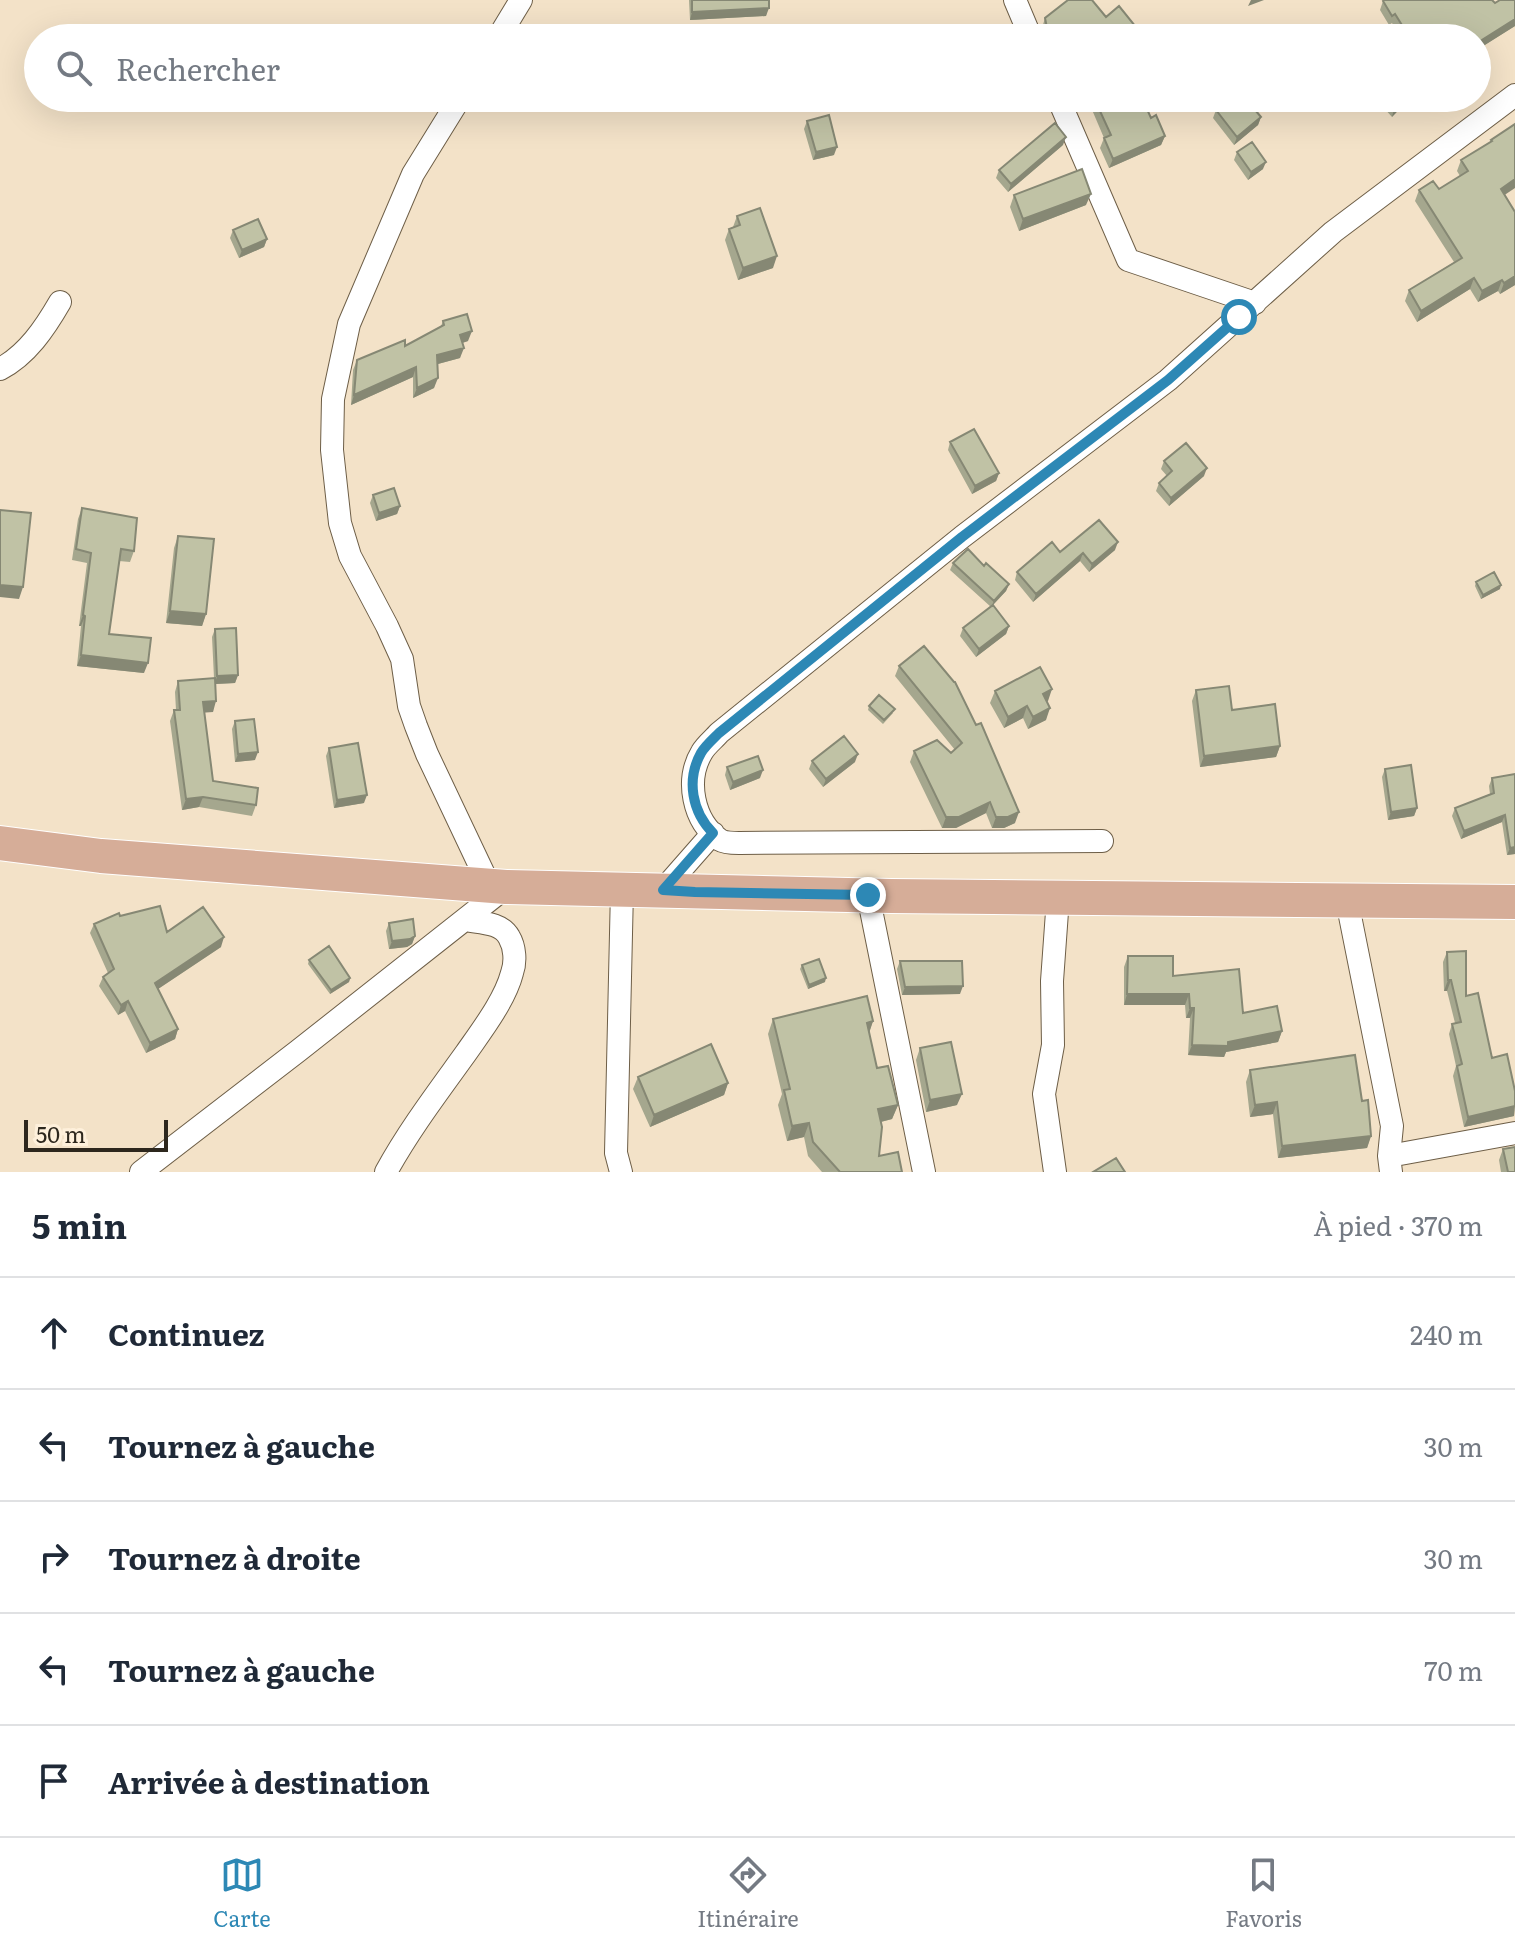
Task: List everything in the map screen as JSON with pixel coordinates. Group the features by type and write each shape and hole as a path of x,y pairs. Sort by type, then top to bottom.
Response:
{"main road":[{"path":"0,843 101,856 498,886 1058,898 1515,902"}],"street":[{"path":"506,24 521,0"},
{"path":"1015,0 1025,24"},
{"path":"1102,841 722,842 706,825 694,801 692,780 702,753 719,733 962,537 1168,380 1333,232 1515,95"},
{"path":"141,1172 465,920 498,886 427,754 409,706 402,659 350,556 340,523 332,450 333,399 349,324 413,174 451,112"},
{"path":"1064,112 1128,260 1255,303"},
{"path":"0,369 42,333 60,302"},
{"path":"663,890 713,833"},
{"path":"621,1172 616,1153 622,890"},
{"path":"868,895 924,1172"},
{"path":"1055,1172 1044,1094 1053,1045 1052,981 1058,898"},
{"path":"1347,901 1392,1126 1390,1164 1515,1133"},
{"path":"386,1172 478,1035 503,995 513,972 515,954 509,936 498,926 465,920"}],"building":[{"path":"692,0 769,0 769,8 692,12"},
{"path":"1068,0 1092,0 1106,17 1119,6 1134,24 1046,24 1045,18"},
{"path":"1492,0 1495,3 1515,0 1515,19 1491,34 1491,24 1401,24 1383,1"},
{"path":"1100,112 1148,112 1151,118 1156,115 1165,136 1113,159 1104,138 1111,135"},
{"path":"1218,112 1257,112 1261,117 1237,137"},
{"path":"829,115 837,147 816,152 807,121"},
{"path":"1055,123 1066,137 1011,184 999,170"},
{"path":"1515,124 1515,179 1501,189 1515,212 1515,276 1482,291 1474,278 1421,311 1409,290 1462,258 1419,190 1433,181 1439,189 1468,171 1461,160"},
{"path":"1252,142 1266,162 1251,172 1237,152"},
{"path":"1082,169 1091,194 1023,219 1014,195"},
{"path":"760,208 777,256 743,268 729,229 740,225 737,216"},
{"path":"258,219 267,239 242,250 233,230"},
{"path":"467,314 472,331 460,335 464,348 437,355 438,378 417,388 416,367 354,395 357,360 405,340 405,346 444,325 443,321"},
{"path":"974,429 999,473 975,486 950,442"},
{"path":"1186,443 1207,468 1171,498 1159,483 1172,471 1164,461"},
{"path":"394,488 400,506 379,513 373,495"},
{"path":"82,508 137,518 134,551 121,549 109,634 151,638 148,663 81,655 91,553 76,549"},
{"path":"0,510 31,513 23,587 0,585"},
{"path":"1099,520 1118,542 1092,564 1083,553 1036,594 1017,572 1052,542 1060,552"},
{"path":"178,536 214,539 206,614 170,611"},
{"path":"968,549 984,566 986,563 1009,584 994,601 953,563"},
{"path":"1494,572 1501,585 1483,595 1476,582"},
{"path":"993,605 1009,626 979,649 963,628"},
{"path":"236,628 238,675 217,676 215,629"},
{"path":"924,646 955,682 976,725 981,723 1019,812 1008,817 996,817 990,802 959,817 946,817 914,751 937,740 951,753 962,743 899,666"},
{"path":"1040,667 1052,689 1043,694 1050,708 1033,717 1027,706 1008,717 995,691"},
{"path":"215,678 216,701 203,702 213,781 258,788 256,805 203,797 186,799 174,710 180,710 178,681"},
{"path":"1229,686 1232,710 1275,704 1280,746 1204,756 1196,690"},
{"path":"879,695 895,709 884,720 869,706"},
{"path":"254,719 258,752 238,754 235,721"},
{"path":"844,736 858,754 826,779 812,761"},
{"path":"358,743 367,795 337,800 329,748"},
{"path":"758,756 763,770 733,782 727,767"},
{"path":"1411,765 1417,808 1391,812 1385,769"},
{"path":"1515,774 1515,847 1510,848 1505,815 1464,831 1455,808 1494,793 1492,778"},
{"path":"160,906 167,932 203,907 224,937 155,983 178,1029 150,1043 128,1001 121,1005 103,977 114,969 94,924 119,913 120,916"},
{"path":"413,919 415,936 392,941 389,923"},
{"path":"329,946 350,978 331,990 309,960"},
{"path":"1466,951 1466,996 1478,993 1492,1058 1507,1054 1515,1091 1515,1106 1468,1117 1457,1066 1462,1064 1452,1024 1461,1022 1451,980 1448,980 1447,952"},
{"path":"1128,956 1173,956 1173,976 1239,969 1243,1013 1277,1006 1282,1031 1228,1042 1228,1046 1192,1045 1194,1008 1190,1008 1189,994 1127,994"},
{"path":"819,959 826,978 809,985 802,965"},
{"path":"900,961 962,961 963,986 905,987"},
{"path":"867,996 873,1021 867,1023 877,1068 888,1066 898,1105 878,1109 882,1127 879,1156 898,1152 902,1172 840,1172 813,1142 809,1123 792,1126 784,1090 790,1089 773,1019"},
{"path":"951,1042 962,1094 930,1100 920,1048"},
{"path":"711,1044 728,1083 654,1115 638,1077"},
{"path":"1355,1055 1362,1101 1368,1100 1371,1136 1282,1146 1277,1102 1255,1105 1250,1070"},
{"path":"1515,1147 1515,1172 1508,1172 1503,1149"},
{"path":"1116,1158 1125,1172 1093,1172"}],"route":[{"path":"868,895 663,890 713,833 694,801 692,780 702,753 719,733 962,537 1168,380 1239,317"}]}
